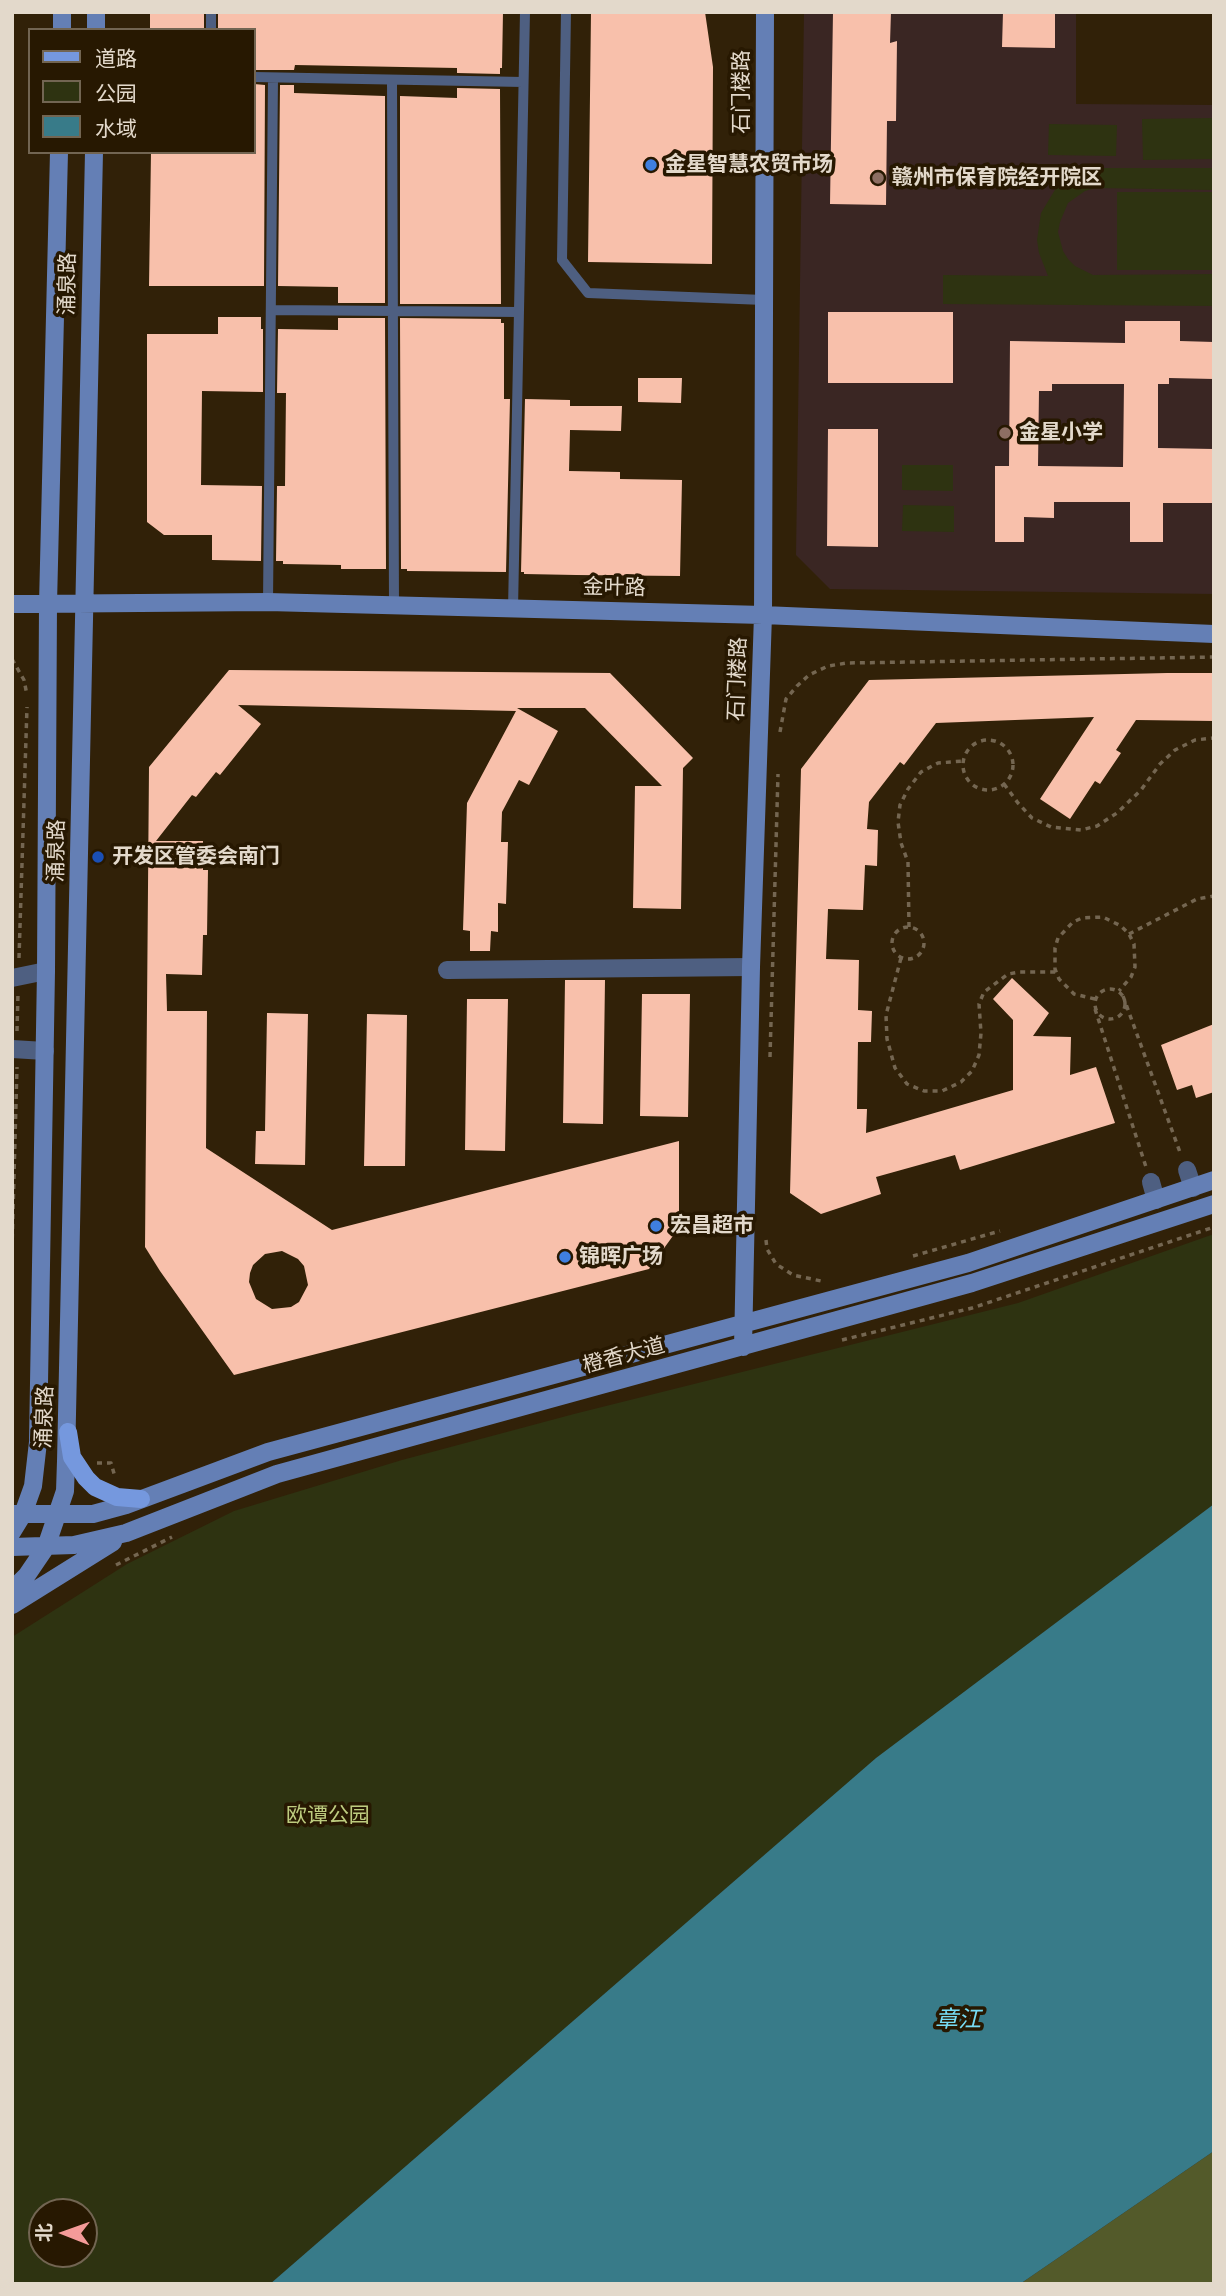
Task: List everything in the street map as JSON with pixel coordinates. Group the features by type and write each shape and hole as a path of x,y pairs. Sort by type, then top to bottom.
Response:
{"main road":[{"name":"石门楼路","path":"743,1347 751,967 763,614 765,12"},
{"name":"涌泉路","path":"12,1532 17,1514 33,1486 38,1460 46,971 48,604 59,154"},
{"name":"涌泉路","path":"12,1590 27,1576 46,1547 65,1491 94,154"},
{"name":"金叶路","path":"12,604 268,602 763,614 1214,634"},
{"name":"橙香大道","path":"17,1514 93,1514 268,1452 968,1263 1153,1191 1190,1179 1214,1180"},
{"name":"橙香大道","path":"12,1547 74,1545 126,1534 277,1474 972,1283 1214,1204"},
{"path":"68,1432 72,1457 95,1487 117,1497 141,1499"},
{"path":"12,1605 126,1534"}],"street":[{"path":"447,970 751,967"},
{"path":"15,978 46,971"},
{"path":"15,1049 44,1051"}],"lane":[{"path":"513,609 525,12"},
{"path":"566,12 562,260 588,293 764,300"},
{"path":"256,77 523,82"},
{"path":"268,602 273,78"},
{"path":"392,80 394,606"},
{"path":"271,310 518,312"}],"path":[{"path":"779,744 786,699 809,676 828,666 846,663 1214,657"},
{"path":"12,659 24,680 27,695 15,978 12,1249"},
{"path":"1004,784 1032,818 1066,831 1081,830 1097,826 1117,813 1175,750 1195,740 1214,738"},
{"path":"992,740 1007,749 1012,757 1013,767 1004,784 996,789 986,790 978,788 966,777 963,761 966,753 977,742 992,740"},
{"path":"909,927 908,862 901,843 898,822 900,805 921,772 938,763 963,761"},
{"path":"769,1064 778,772"},
{"path":"1129,934 1197,900 1214,896"},
{"path":"1095,999 1074,994 1066,987 1056,972 1053,958 1058,938 1073,922 1082,918 1103,917 1121,926 1129,934 1134,944 1135,967 1131,977 1119,991"},
{"path":"909,927 918,930 922,935 923,948 915,958 901,958 892,948 898,930 909,927"},
{"path":"901,958 886,1015 887,1039 895,1068 907,1084 924,1091 942,1091 961,1082 972,1071 979,1055 979,1004 984,992 1008,974 1020,971 1056,972"},
{"path":"1153,1191 1095,1009 1095,999 1100,991 1106,989 1119,991 1124,996 1190,1179"},
{"path":"1095,1009 1104,1019 1118,1017 1124,1011 1124,996"},
{"path":"838,1341 972,1308 1214,1227"},
{"path":"902,1260 1004,1229"},
{"path":"765,1231 767,1249 776,1264 793,1276 820,1282 829,1280"},
{"path":"109,1568 175,1535"}],"shaded area":[{"name":"金星小学","path":"804,12 1076,12 1076,104 1214,105 1214,594 830,589 796,555"}],"green space":[{"path":"1214,118 1214,159 1143,160 1142,119"},
{"path":"1049,124 1117,125 1116,156 1048,155"},
{"path":"1094,168 1214,168 1214,190 1095,188 1085,191 1068,203 1058,232 1068,259 1075,266 1093,275 1214,274 1214,306 943,304 943,275 1048,276 1037,240 1041,213 1056,188 1080,172"},
{"path":"1117,192 1214,192 1214,270 1117,270"},
{"path":"902,465 953,465 953,491 902,490"},
{"path":"903,505 954,506 954,532 902,531"},
{"name":"欧谭公园","path":"1214,1234 1214,1504 876,1758 270,2284 12,2284 12,1637 127,1564 234,1511 402,1460 1018,1303"},
{"path":"1214,2151 1214,2284 1020,2284"}],"water":[{"name":"章江","path":"1214,1504 1214,2151 1020,2284 270,2284 876,1758"}],"building":[{"path":"150,12 204,12 204,28 150,28"},
{"path":"218,12 503,12 502,68 500,74 457,73 457,68 295,65 294,70 256,70 256,28 218,28"},
{"name":"金星智慧农贸市场","path":"591,12 705,12 713,67 712,264 588,262"},
{"path":"833,12 891,12 890,43 897,41 896,121 887,121 886,205 830,204"},
{"path":"1003,12 1055,12 1055,48 1002,47"},
{"path":"256,84 265,85 264,286 149,286 151,154 256,154"},
{"path":"280,85 294,85 294,93 385,96 385,303 338,303 338,287 278,286"},
{"path":"457,88 500,89 501,304 400,304 400,96 457,98"},
{"path":"828,312 953,312 953,383 828,383"},
{"path":"218,317 261,317 263,392 202,391 201,485 262,486 261,561 212,560 212,535 164,535 147,522 147,334 218,334"},
{"path":"338,318 385,318 386,569 341,569 341,565 283,564 283,561 276,561 277,486 285,486 286,393 277,393 278,329 338,330"},
{"path":"400,318 501,319 501,323 504,323 504,399 510,399 506,572 401,569"},
{"path":"1125,321 1180,321 1180,341 1214,342 1214,379 1169,378 1169,384 1158,384 1158,448 1214,449 1214,503 1163,503 1163,542 1130,542 1130,502 1054,502 1054,518 1024,517 1024,542 995,542 995,466 1009,466 1010,341 1125,343","holes":["1052,384 1124,384 1123,467 1038,466 1039,391 1052,391"]},
{"path":"638,378 682,378 681,403 638,402"},
{"path":"525,399 570,400 570,406 622,406 621,431 570,430 569,471 620,472 620,479 682,480 680,576 521,572"},
{"path":"828,429 878,429 878,547 827,546"},
{"path":"229,670 610,673 693,758 683,768 681,909 633,908 635,786 662,786 585,708 517,708 558,731 529,785 519,780 502,812 501,842 508,842 506,904 498,903 498,932 491,931 490,951 470,951 470,931 463,930 467,803 516,711 238,705 261,724 220,775 216,772 196,797 192,795 156,841 203,841 203,870 208,870 207,935 203,935 202,975 166,974 167,1011 207,1011 206,1148 332,1230 679,1141 679,1216 675,1233 649,1269 234,1375 145,1247 149,767","holes":["282,1251 298,1259 304,1266 308,1285 299,1302 291,1307 272,1309 256,1299 249,1282 253,1265 265,1254"]},
{"path":"1214,673 1214,721 1136,720 1116,750 1121,753 1100,784 1095,781 1070,819 1040,799 1094,717 936,723 904,765 900,762 869,802 867,829 878,830 877,866 865,865 863,910 828,909 826,959 859,960 858,1010 872,1011 871,1042 858,1042 857,1109 867,1109 866,1133 1013,1090 1013,1020 993,999 1012,978 1049,1013 1033,1036 1071,1037 1070,1075 1096,1067 1115,1123 960,1170 955,1155 876,1177 881,1194 821,1214 790,1193 801,769 869,680"},
{"path":"565,980 605,980 603,1124 563,1123"},
{"path":"642,994 690,994 688,1117 640,1116"},
{"path":"467,999 508,999 505,1151 465,1150"},
{"path":"267,1013 308,1014 305,1165 255,1164 256,1131 265,1131"},
{"path":"367,1014 407,1015 405,1166 364,1166"},
{"path":"1214,1024 1214,1092 1196,1098 1192,1085 1177,1090 1161,1045"}],"place":[{"name":"金星智慧农贸市场","path":"651,165"},
{"name":"赣州市保育院经开院区","path":"878,178"},
{"name":"金星小学","path":"1005,433"},
{"name":"开发区管委会南门","path":"98,857"},
{"name":"宏昌超市","path":"656,1226"},
{"name":"锦晖广场","path":"565,1257"}]}
